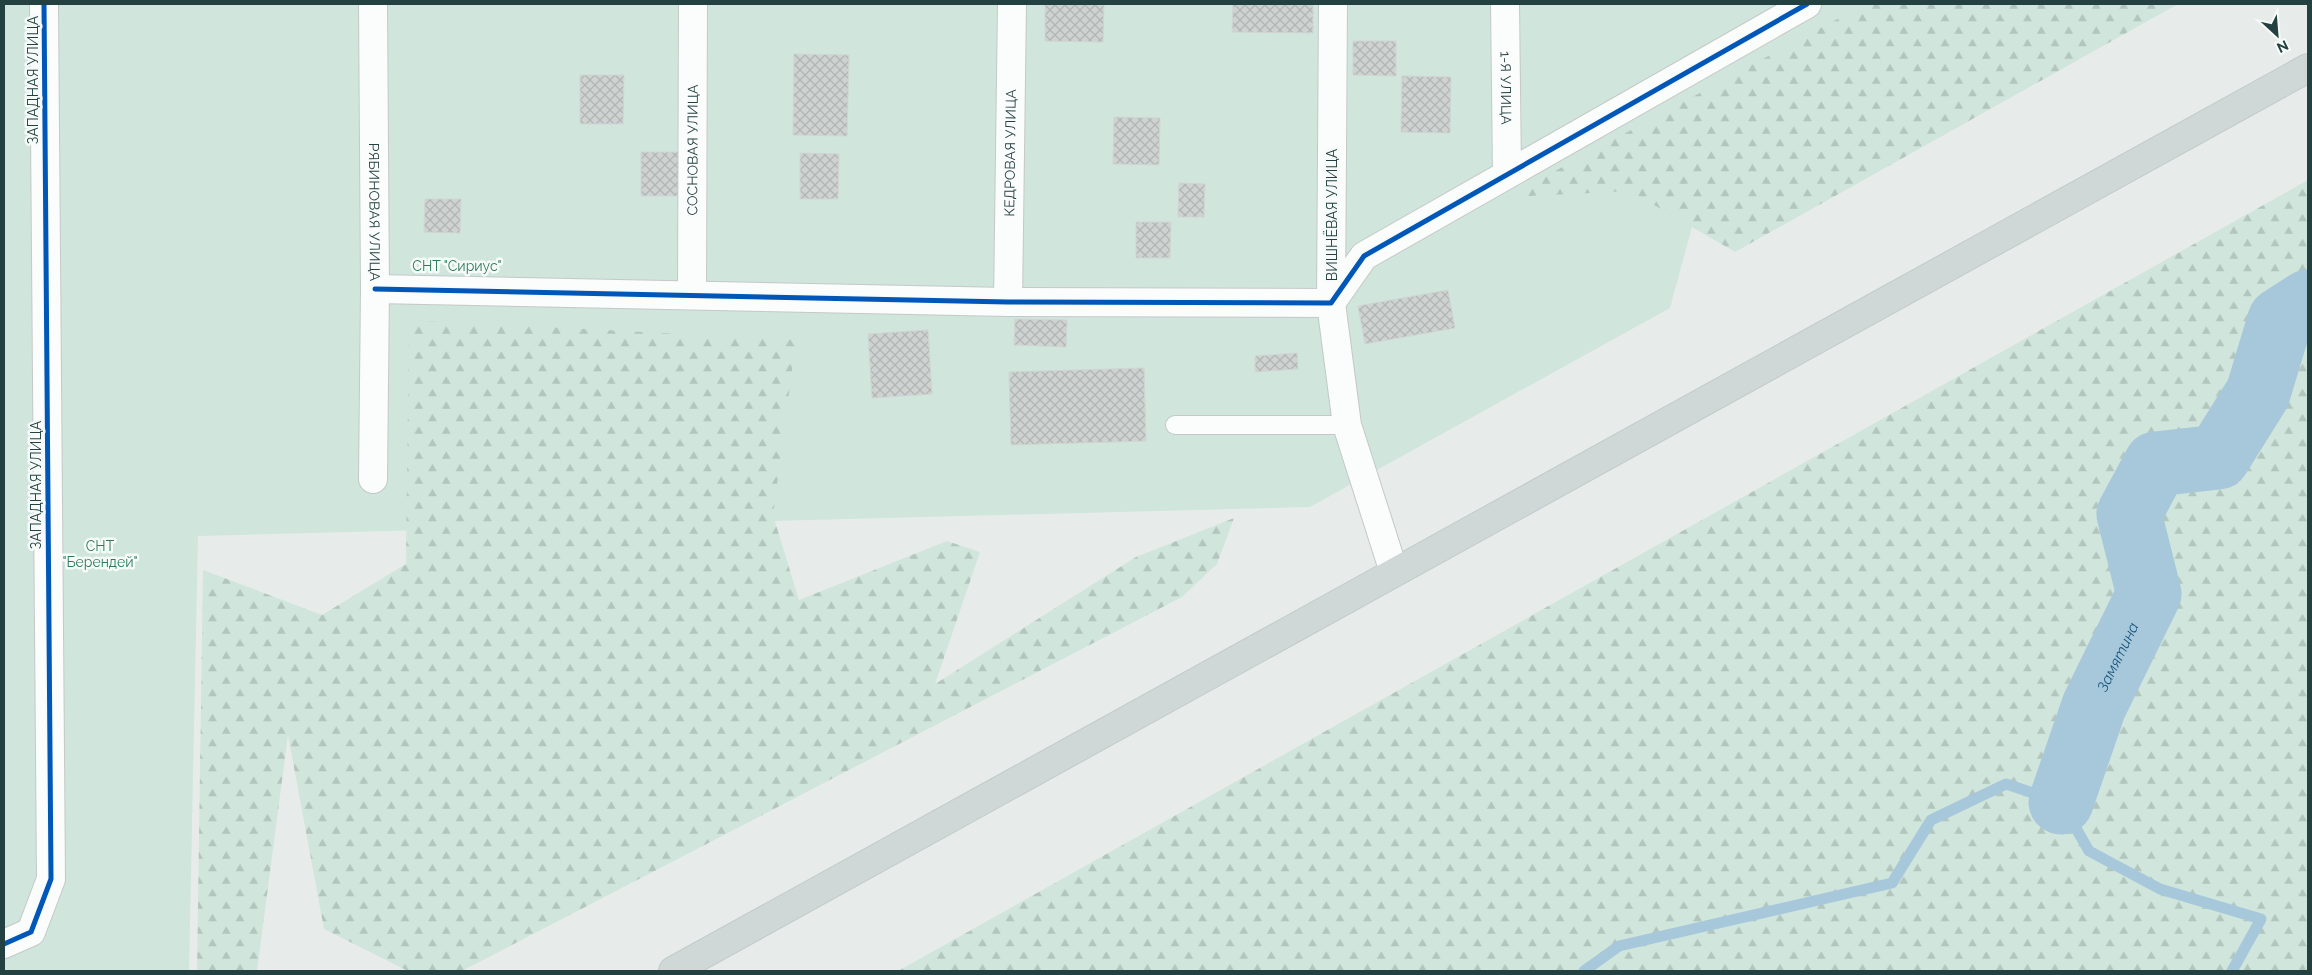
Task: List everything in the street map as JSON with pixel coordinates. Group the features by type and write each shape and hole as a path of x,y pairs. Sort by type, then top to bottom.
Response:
{"main road":[{"path":"673,971 2308,68"}],"street":[{"name":"ЗАПАДНАЯ УЛИЦА","path":"4,944 31,932 51,879 44,4"},
{"name":"РЯБИНОВАЯ УЛИЦА","path":"373,4 375,290 373,479"},
{"name":"СОСНОВАЯ УЛИЦА","path":"692,295 694,4"},
{"name":"КЕДРОВАЯ УЛИЦА","path":"1008,302 1012,4"},
{"name":"ВИШНЁВАЯ УЛИЦА","path":"1333,4 1331,303 1347,425 1394,572"},
{"name":"1-Я УЛИЦА","path":"1504,4 1507,173"},
{"path":"375,290 1008,302 1331,303 1364,256 1507,173 1762,16 1807,4"}],"lane":[{"path":"1175,425 1347,425"}],"green space":[{"name":"СНТ \"Сириус\"","path":"4,4 1920,4 1722,116 1670,308 1310,507 198,536 189,971 4,971"},
{"path":"1865,4 2178,4 1735,252 1630,191 1507,197"},
{"path":"2308,180 2308,971 898,971 2292,189"},
{"path":"409,320 796,340 773,515 799,600 947,541 980,552 935,684 1136,557 1234,518 1217,564 1182,597 462,971 408,971 324,929 288,735 257,971 197,971 203,570 322,615 406,564"}],"building":[{"path":"1045,4 1104,4 1103,42 1045,41"},
{"path":"1233,4 1313,4 1313,33 1232,32"},
{"path":"1353,41 1396,41 1396,76 1353,75"},
{"path":"794,54 849,55 847,136 793,135"},
{"path":"580,75 624,75 623,124 580,124"},
{"path":"1402,76 1451,77 1450,133 1401,132"},
{"path":"1114,117 1160,118 1159,165 1113,164"},
{"path":"641,152 679,152 678,196 641,196"},
{"path":"800,153 839,154 838,199 800,199"},
{"path":"1179,183 1205,184 1204,217 1178,217"},
{"path":"425,199 461,199 460,233 424,232"},
{"path":"1136,222 1171,222 1170,258 1136,258"},
{"path":"1448,290 1455,328 1365,344 1358,306"},
{"path":"1015,319 1067,320 1066,347 1014,345"},
{"path":"928,330 932,394 872,398 868,334"},
{"path":"1297,353 1298,369 1255,372 1255,356"},
{"path":"1144,368 1146,441 1011,445 1009,372"}],"waterway":[{"name":"Замятина","path":"2061,802 2094,706 2149,594 2129,514 2156,464 2218,457 2258,393 2280,320 2308,302"},
{"path":"1584,971 1619,946 1892,883 1931,820 2006,784 2061,802 2089,851 2160,889 2261,919 2232,971"}],"cycle path":[{"path":"4,944 31,932 51,879 44,4"},
{"path":"375,289 1008,302 1331,303 1364,256 1807,4"}],"park label":[{"name":"СНТ \"Берендей\"","path":"100,554"}]}
